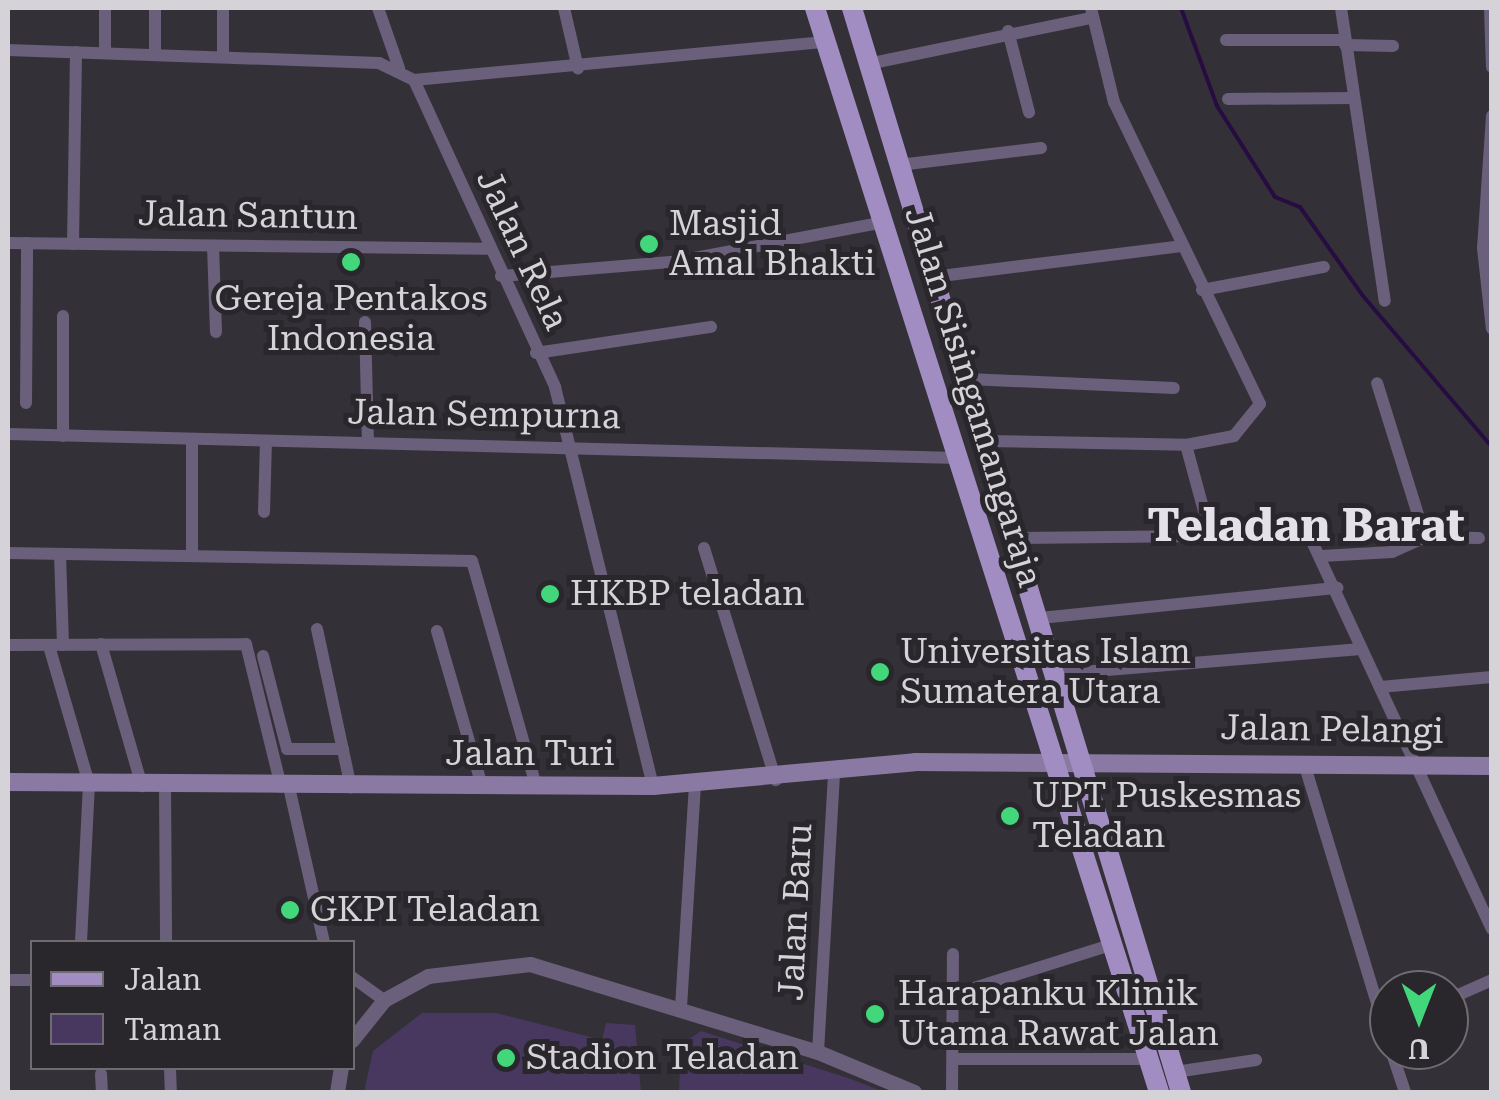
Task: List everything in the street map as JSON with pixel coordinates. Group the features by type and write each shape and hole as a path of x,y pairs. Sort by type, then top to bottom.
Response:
{"main road":[{"name":"Jalan Sisingamangaraja","path":"814,8 1159,1092"},
{"name":"Jalan Sisingamangaraja","path":"852,8 898,166 1018,538 1079,760 1181,1092"},
{"name":"Jalan Turi","path":"8,782 285,788 653,786 776,780 915,762 1051,761"},
{"name":"Jalan Pelangi","path":"1051,761 1492,766"}],"street":[{"path":"105,8 105,53"},
{"path":"155,8 155,54"},
{"path":"222,56 223,8"},
{"path":"378,8 398,68"},
{"path":"564,8 578,68"},
{"path":"1341,8 1385,301"},
{"path":"1490,8 1492,68"},
{"path":"868,64 1091,13 1106,82 1202,290 1260,404 1234,436 1186,445 986,441"},
{"path":"1008,30 1029,112"},
{"path":"1226,40 1393,46"},
{"path":"8,50 222,56 398,68 414,80 578,68 825,42"},
{"path":"73,244 76,52"},
{"name":"Jalan Rela","path":"414,80 536,352 573,445 653,786"},
{"path":"1228,98 1354,98"},
{"path":"1492,116 1483,248 1492,328"},
{"path":"898,166 1041,148"},
{"path":"500,276 674,262 885,222"},
{"name":"Jalan Santun","path":"8,242 487,249"},
{"path":"26,402 27,243"},
{"path":"213,246 216,332"},
{"path":"933,277 1181,246"},
{"path":"1202,290 1324,267"},
{"path":"63,316 64,436"},
{"path":"365,322 368,440"},
{"path":"536,352 710,327"},
{"path":"968,379 1174,388"},
{"path":"1377,383 1413,541"},
{"name":"Jalan Sempurna","path":"8,434 573,445 958,458"},
{"path":"192,440 192,556"},
{"path":"264,512 266,442"},
{"path":"1186,445 1211,538"},
{"path":"1018,538 1309,535 1337,588 1414,765 1492,929"},
{"path":"1322,556 1413,541 1480,538"},
{"path":"704,548 776,780"},
{"path":"8,553 476,564 490,642 536,786"},
{"path":"60,554 56,646 90,784 82,940"},
{"path":"1040,618 1337,588"},
{"path":"317,629 351,786"},
{"path":"437,631 482,786"},
{"path":"101,644 142,786"},
{"path":"8,645 248,645 323,940"},
{"path":"1058,674 1361,648"},
{"path":"263,656 287,749 343,748"},
{"path":"1380,686 1492,677"},
{"path":"1304,763 1369,971"},
{"name":"Jalan Baru","path":"818,1052 834,774"},
{"path":"681,1007 694,785"},
{"path":"165,786 166,940"},
{"path":"955,994 1110,946"},
{"path":"952,1092 956,1058 954,954"},
{"path":"355,1036 384,1000 428,976 530,964 681,1007 818,1052 914,1092"},
{"path":"355,979 384,1000"},
{"path":"956,1058 1149,1058"},
{"path":"1175,1072 1256,1060"},
{"path":"101,1074 102,1092"}],"green space":[{"name":"Stadion Teladan","path":"422,1013 496,1013 602,1040 606,1023 635,1025 641,1092 364,1092 373,1051"},
{"path":"701,1031 884,1092 679,1092 681,1045"}],"waterway":[{"path":"1181,8 1217,106 1275,197 1300,207 1363,296 1492,447"}],"place":[{"name":"Masjid Amal Bhakti","path":"649,244"},
{"name":"Gereja Pentakos Indonesia","path":"351,262"},
{"name":"HKBP teladan","path":"550,594"},
{"name":"Universitas Islam Sumatera Utara","path":"880,672"},
{"name":"UPT Puskesmas Teladan","path":"1010,816"},
{"name":"GKPI Teladan","path":"290,910"},
{"name":"Harapanku Klinik Utama Rawat Jalan","path":"875,1014"},
{"name":"Stadion Teladan","path":"506,1058"}],"district":[{"name":"Teladan Barat","path":"1306,526"}]}
